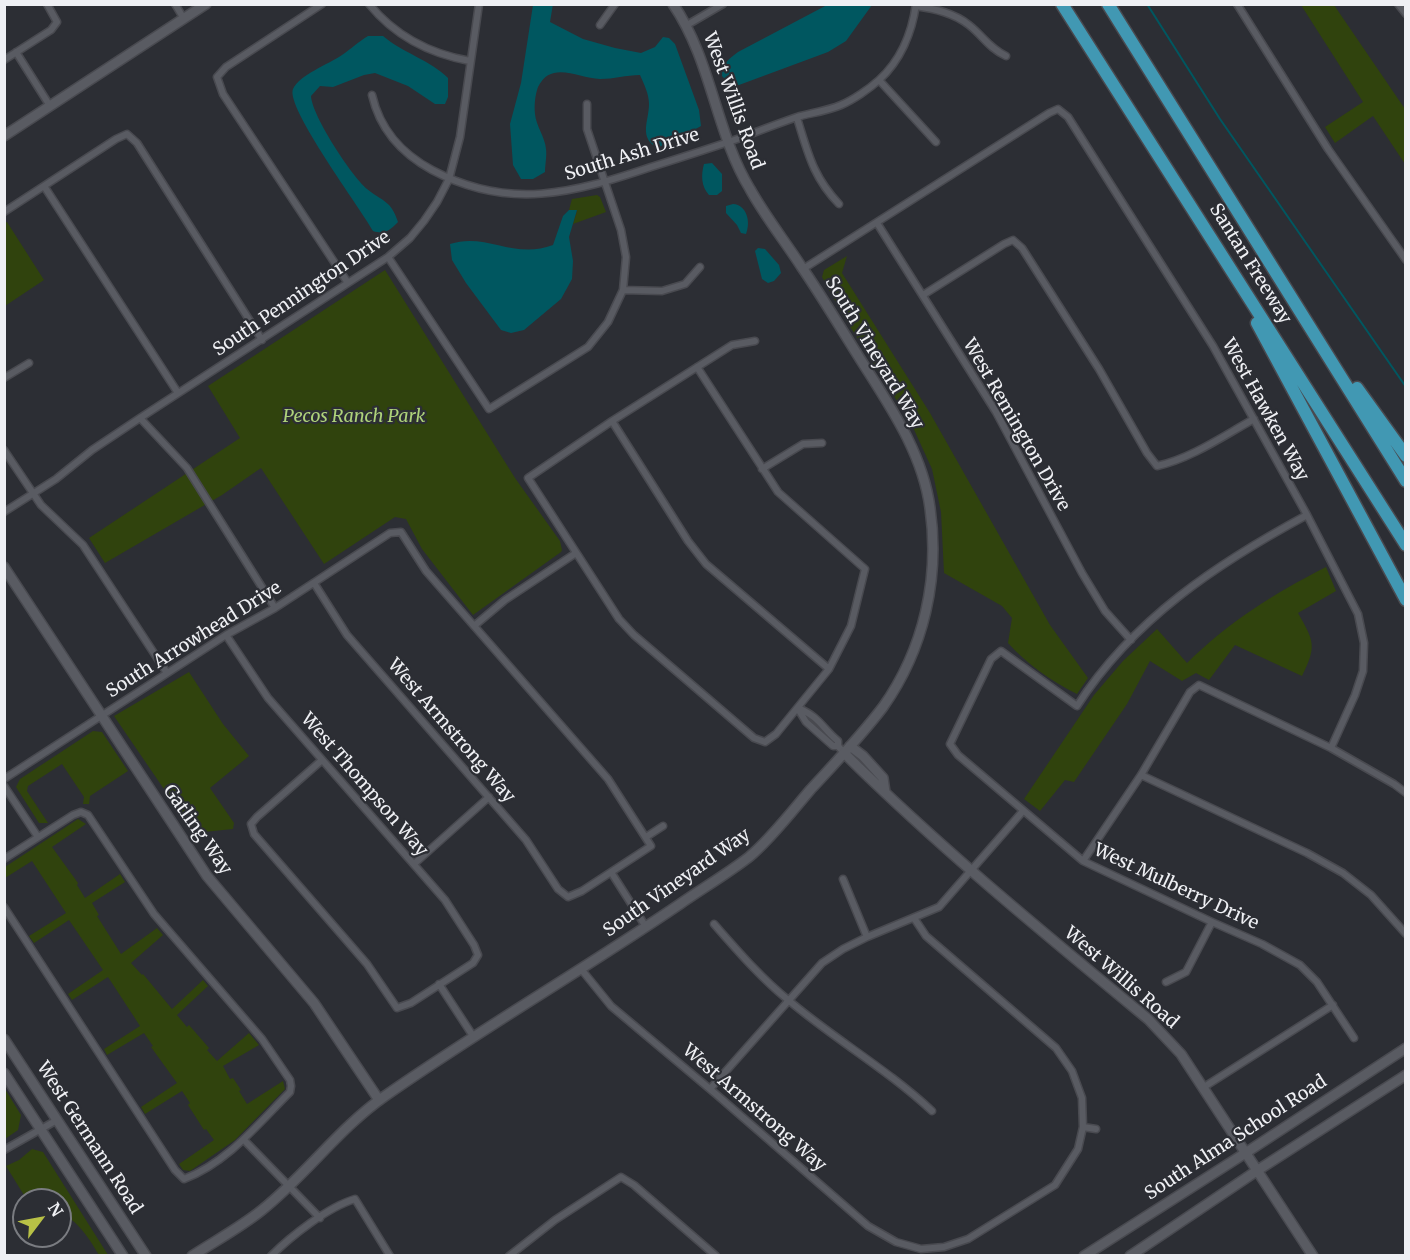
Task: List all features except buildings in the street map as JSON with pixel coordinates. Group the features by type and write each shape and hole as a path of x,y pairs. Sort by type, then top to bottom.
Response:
{"highway":[{"name":"Santan Freeway","path":"1062,4 1406,545"},
{"name":"Santan Freeway","path":"1108,4 1406,481"},
{"path":"1201,221 1406,600"},
{"path":"1295,302 1406,456"}],"street":[{"path":"4,60 51,30 57,22 47,4"},
{"path":"175,4 184,19"},
{"path":"4,136 206,4"},
{"path":"322,4 226,67 217,77 223,93 348,283"},
{"path":"369,4 397,31 418,44 446,57 471,61"},
{"name":"South Pennington Drive","path":"4,512 56,479 92,450 140,418 388,257 410,238 437,202 449,179 460,137 479,4"},
{"path":"600,25 615,4"},
{"name":"West Willis Road","path":"673,4 687,25 700,54 728,142 750,190 803,269"},
{"path":"687,25 723,4"},
{"path":"1237,4 1328,149 1406,260"},
{"path":"1398,4 1406,14"},
{"path":"916,5 937,9 955,16 970,26 993,50 1005,56"},
{"name":"South Ash Drive","path":"372,95 377,115 394,140 416,161 449,179 493,192 525,194 565,192 605,183 841,105 879,80 904,47 916,5"},
{"path":"16,52 50,106"},
{"path":"879,80 936,142"},
{"path":"388,257 489,409 588,347 608,322 623,290 626,257 621,230 587,129 587,104"},
{"name":"West Hawken Way","path":"877,223 1049,113 1058,109 1068,117 1190,308 1307,515 1358,614 1364,643 1362,671 1331,748"},
{"path":"796,118 813,169 827,191 839,204"},
{"path":"4,212 127,134 137,143 262,340"},
{"path":"44,186 178,393"},
{"path":"803,269 877,223"},
{"name":"West Remington Drive","path":"877,223 996,412 1082,573 1105,611 1131,640"},
{"path":"923,295 1013,240 1022,248 1157,466 1168,464 1200,450 1254,419"},
{"path":"1398,249 1406,244"},
{"path":"623,290 662,291 685,284 700,267"},
{"name":"South Vineyard Way","path":"192,1256 261,1211 336,1136 379,1100 473,1036 646,927 753,854 883,706 907,667 924,621 929,599 933,554 930,508 924,479 898,419 803,269"},
{"path":"697,367 778,492 865,569 851,626 829,669 776,734 765,742 754,738 634,635 619,619 528,478 612,421 697,367 732,345 755,341"},
{"path":"4,378 29,363"},
{"path":"140,418 187,468 275,608"},
{"path":"612,421 688,541 706,564 829,669"},
{"path":"762,470 803,444 822,443"},
{"path":"4,450 41,505 83,545 167,673"},
{"path":"1131,640 1181,593 1202,577 1271,534 1307,515"},
{"name":"South Arrowhead Drive","path":"4,779 226,635 275,608 390,533 401,532 426,571 474,626"},
{"path":"576,553 505,600 474,626 608,779 646,837 651,846 611,872 646,927"},
{"name":"Gatling Way","path":"4,567 207,876 314,1003 379,1100"},
{"name":"West Armstrong Way","path":"314,583 347,635 526,840 558,889 568,897 582,891 611,872"},
{"name":"West Thompson Way","path":"226,635 268,698 445,900 474,945 478,955 473,963 439,984"},
{"name":"West Mulberry Drive","path":"1131,640 1098,677 1077,706 1001,651 991,659 950,744 958,755 1083,861 1263,944 1300,965 1317,982 1354,1038"},
{"path":"1083,861 1141,775 1190,692 1199,686 1331,748 1406,793"},
{"name":"West Willis Road","path":"798,708 806,723 833,746 863,756 883,778 885,792 1056,943 1148,1019 1181,1054 1313,1256"},
{"path":"322,760 251,824 254,834 367,964 397,1008 411,1003 439,984 473,1036"},
{"path":"1141,775 1307,853 1343,873 1371,895 1406,934"},
{"path":"4,786 38,837"},
{"path":"414,864 489,797"},
{"path":"710,1089 822,963 867,937 939,907 1023,811"},
{"path":"4,859 73,814 81,812 88,815 164,927 262,1039 291,1086 290,1092 244,1140 195,1175 184,1179 175,1170 4,907"},
{"path":"646,837 663,826"},
{"path":"843,879 867,937"},
{"path":"914,918 926,936 1056,1048 1072,1071 1082,1098 1083,1127 1096,1129"},
{"path":"1166,982 1186,972 1212,922"},
{"path":"714,924 756,971 787,1000 887,1072 932,1111"},
{"name":"West Armstrong Way","path":"581,969 611,1006 868,1226 896,1242 921,1249 944,1247 968,1239 1055,1185 1078,1149 1083,1127"},
{"path":"1204,1087 1333,1005"},
{"name":"West Germann Road","path":"4,1039 146,1256"},
{"name":"South Alma School Road","path":"1084,1256 1406,1048"},
{"name":"West Germann Road","path":"4,1073 123,1256"},
{"path":"1130,1256 1406,1075"},
{"path":"4,1150 57,1120"},
{"path":"244,1140 320,1218"},
{"path":"509,1256 555,1220 621,1177 634,1185 716,1256"},
{"path":"271,1256 297,1233 344,1202 355,1199 390,1256"},
{"path":"517,1248 524,1256"}],"green space":[{"path":"1301,5 1334,5 1405,109 1405,164 1373,116 1335,143 1325,127 1363,102"},
{"path":"597,195 606,212 573,224 577,211 569,210 572,199"},
{"path":"7,222 44,280 5,306 4,223"},
{"path":"847,256 842,273 930,413 1050,625 1088,678 1077,694 1040,672 1008,643 1012,618 1002,606 944,573 941,512 932,469 911,423 844,317 822,277 824,270"},
{"name":"Pecos Ranch Park","path":"385,270 515,478 560,541 561,552 473,615 422,549 406,519 395,517 324,564 261,468 222,495 105,563 89,538 240,438 208,386"},
{"path":"1326,567 1336,591 1298,613 1312,644 1310,657 1302,676 1235,645 1209,680 1196,673 1182,681 1150,661 1127,704 1074,782 1065,780 1040,811 1024,799 1094,695 1123,661 1157,629 1187,663 1219,634 1253,609"},
{"path":"189,672 223,724 249,756 210,788 234,823 233,829 194,833 114,716"},
{"path":"93,731 102,732 128,771 90,796 89,804 83,804 84,797 62,764 28,786 27,791 48,823 39,823 16,787 20,779"},
{"path":"78,819 86,824 52,847 78,883 85,898 120,874 125,882 92,903 99,915 97,916 121,954 157,928 163,935 131,963 172,1009 203,980 208,986 177,1015 209,1048 207,1050 217,1061 249,1033 259,1045 223,1066 230,1079 233,1078 241,1090 239,1091 247,1104 283,1081 285,1089 235,1140 190,1171 183,1170 179,1164 214,1140 206,1129 204,1130 182,1091 145,1114 141,1107 177,1083 151,1047 153,1046 144,1033 107,1055 104,1049 140,1026 108,977 72,1000 68,994 103,970 69,920 34,943 29,936 66,913 32,861 5,878 5,867"},
{"path":"5,1089 21,1115 18,1130 5,1139"},
{"path":"32,1149 43,1152 66,1188 20,1188 6,1166 19,1160"},
{"path":"72,1198 108,1255 99,1255 72,1220"}],"water":[{"path":"553,4 550,22 583,39 641,53 655,47 663,37 669,38 675,44 699,110 701,126 680,134 658,148 652,144 646,134 649,100 640,75 600,79 566,72 550,74 538,87 535,104 536,118 546,149 545,172 533,179 521,179 513,165 510,124 521,83 533,5"},
{"path":"827,5 872,5 846,41 828,52 739,85 730,85 722,76 724,65 738,52"},
{"path":"368,36 383,36 433,66 448,78 448,97 445,104 435,104 408,86 375,73 333,87 320,86 311,96 325,131 343,159 360,182 392,209 398,222 384,232 373,231 340,181 300,116 293,89 301,79 342,55"},
{"path":"712,163 722,174 722,191 717,195 709,195 702,180 704,164"},
{"path":"733,204 742,207 747,215 746,234 741,233 726,213 726,206"},
{"path":"569,210 577,210 569,237 573,261 572,279 561,299 524,330 511,333 501,330 452,260 450,244 476,241 526,249 539,249 553,245 563,216"},
{"path":"758,248 765,249 779,265 781,273 774,281 768,283 762,279 755,251"}],"waterway":[{"path":"1147,4 1220,119 1406,387"}]}
